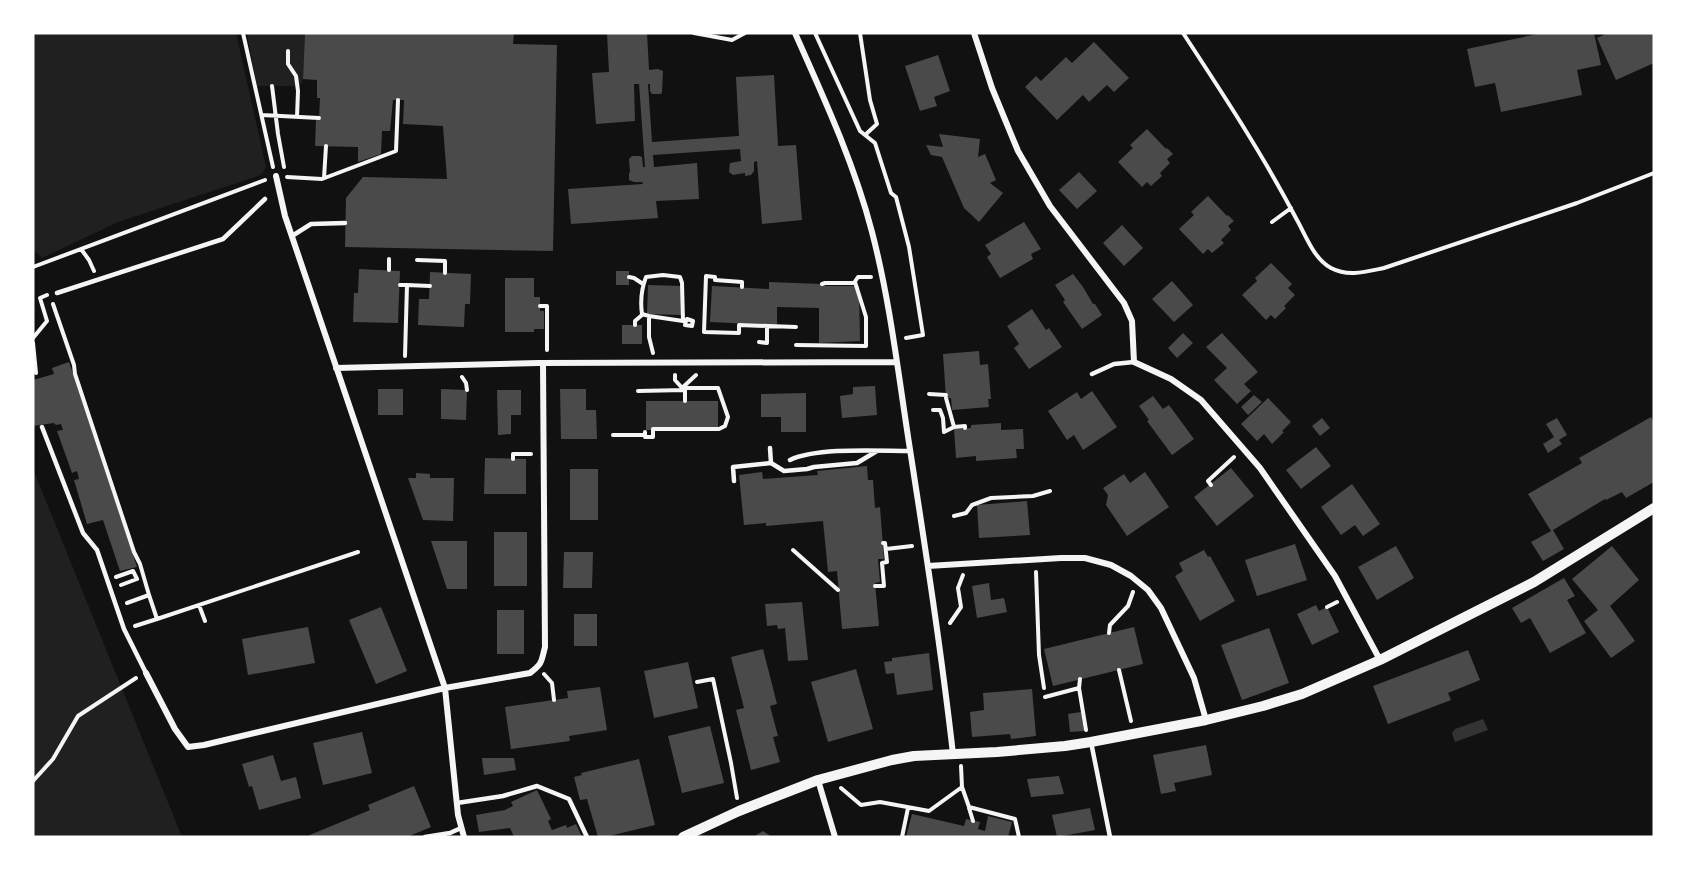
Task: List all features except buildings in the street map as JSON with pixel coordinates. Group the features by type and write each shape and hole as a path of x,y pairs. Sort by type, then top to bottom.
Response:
{"street":[{"path":"795,33 828,106 852,169 872,231 887,295 925,544 953,753"},
{"path":"974,33 992,88 1018,151 1050,206 1124,303 1132,321 1134,362 1171,379 1201,400 1260,468 1335,576 1380,660"},
{"path":"276,176 285,216 445,688 457,803 464,837"},
{"path":"336,368 545,360 897,362"},
{"path":"146,673 175,729 188,747 445,688 530,673 538,667 541,664 544,647 545,360"},
{"path":"682,837 739,811 818,780 891,760 914,756 1020,750 1091,742 1206,720 1302,694 1380,660 1534,582 1654,508"},
{"path":"928,566 1085,558 1111,565 1131,576 1148,590 1161,608 1194,678 1206,720"},
{"path":"818,780 836,837"}],"lane":[{"path":"57,293 223,239 265,199"},
{"path":"292,236 311,224 345,223"},
{"path":"1092,374 1114,364 1134,362"},
{"path":"42,427 84,533 97,550 124,629 146,673"},
{"path":"770,448 771,463"},
{"path":"734,481 733,467 771,463 784,471 807,469 857,463 877,451"},
{"path":"790,460 800,455 816,453 910,451"},
{"path":"1091,742 1110,837"},
{"path":"457,803 503,796 537,786 569,799 586,837"},
{"path":"425,837 450,833 462,828"}],"path":[{"path":"243,33 276,176"},
{"path":"694,33 732,40 745,33"},
{"path":"815,33 860,131 875,144 891,193 896,197 909,247 923,335 894,340"},
{"path":"860,33 870,100 877,124 865,135"},
{"path":"1182,33 1230,104 1278,182 1315,254 1330,268 1355,275 1384,268 1577,203 1654,172"},
{"path":"288,51 288,64 296,76 297,117"},
{"path":"272,86 285,166 276,176"},
{"path":"34,264 81,249 276,176 324,178 396,151 398,99"},
{"path":"262,115 319,118"},
{"path":"324,178 326,146"},
{"path":"1272,222 1291,208"},
{"path":"81,249 89,260 97,280"},
{"path":"388,270 389,259"},
{"path":"417,260 445,261 445,273"},
{"path":"663,275 680,278 684,321 642,314 640,296 646,277 663,275"},
{"path":"742,287 742,282 715,280 715,277 706,276 704,332 739,333 740,325 796,327"},
{"path":"822,284 839,285 855,282 858,278 872,277"},
{"path":"629,278 634,278 643,284"},
{"path":"796,345 866,346 866,317 855,282"},
{"path":"400,285 429,286"},
{"path":"405,357 407,285"},
{"path":"50,294 157,618"},
{"path":"33,338 47,321 42,303"},
{"path":"540,306 547,306 545,360"},
{"path":"635,325 635,321 642,314"},
{"path":"649,316 650,340"},
{"path":"759,342 767,343 767,326"},
{"path":"33,343 36,373"},
{"path":"613,435 645,434 645,437 653,437 653,429 719,429 725,426 728,417 718,388 682,388"},
{"path":"638,391 685,390 685,401"},
{"path":"929,394 946,396 954,427"},
{"path":"933,410 940,410 944,432 954,427 965,426 965,428"},
{"path":"1211,484 1208,481 1244,449"},
{"path":"513,459 513,454 524,454"},
{"path":"954,516 966,513 972,504 991,498 1019,499 1050,491"},
{"path":"875,586 884,586 882,563 887,562 885,543 883,543"},
{"path":"886,549 925,544"},
{"path":"793,550 838,590"},
{"path":"124,629 358,552"},
{"path":"1036,559 1039,655 1044,688"},
{"path":"106,580 133,571 137,579 120,585 127,603 149,595"},
{"path":"950,623 962,607 958,588"},
{"path":"1109,633 1110,625 1128,606 1133,592"},
{"path":"200,605 205,621"},
{"path":"538,667 552,684 554,700"},
{"path":"1119,670 1131,722 1142,720"},
{"path":"33,782 53,759 78,716 146,673"},
{"path":"697,682 712,679 739,811"},
{"path":"1080,679 1079,688 1085,724"},
{"path":"1046,697 1079,688"},
{"path":"962,770 962,787 973,820"},
{"path":"838,785 861,805 880,802 928,811 962,787"},
{"path":"969,807 1015,819 1019,837"},
{"path":"902,837 908,808"},
{"path":"921,816 922,810"}],"shaded area":[{"path":"33,33 236,33 266,167 261,175 118,222 42,258 33,249"},
{"path":"247,33 305,33 303,79 300,86 257,86"},
{"path":"33,469 182,837 33,837"},
{"path":"1483,719 1488,730 1455,742 1452,733 1455,729"}]}
